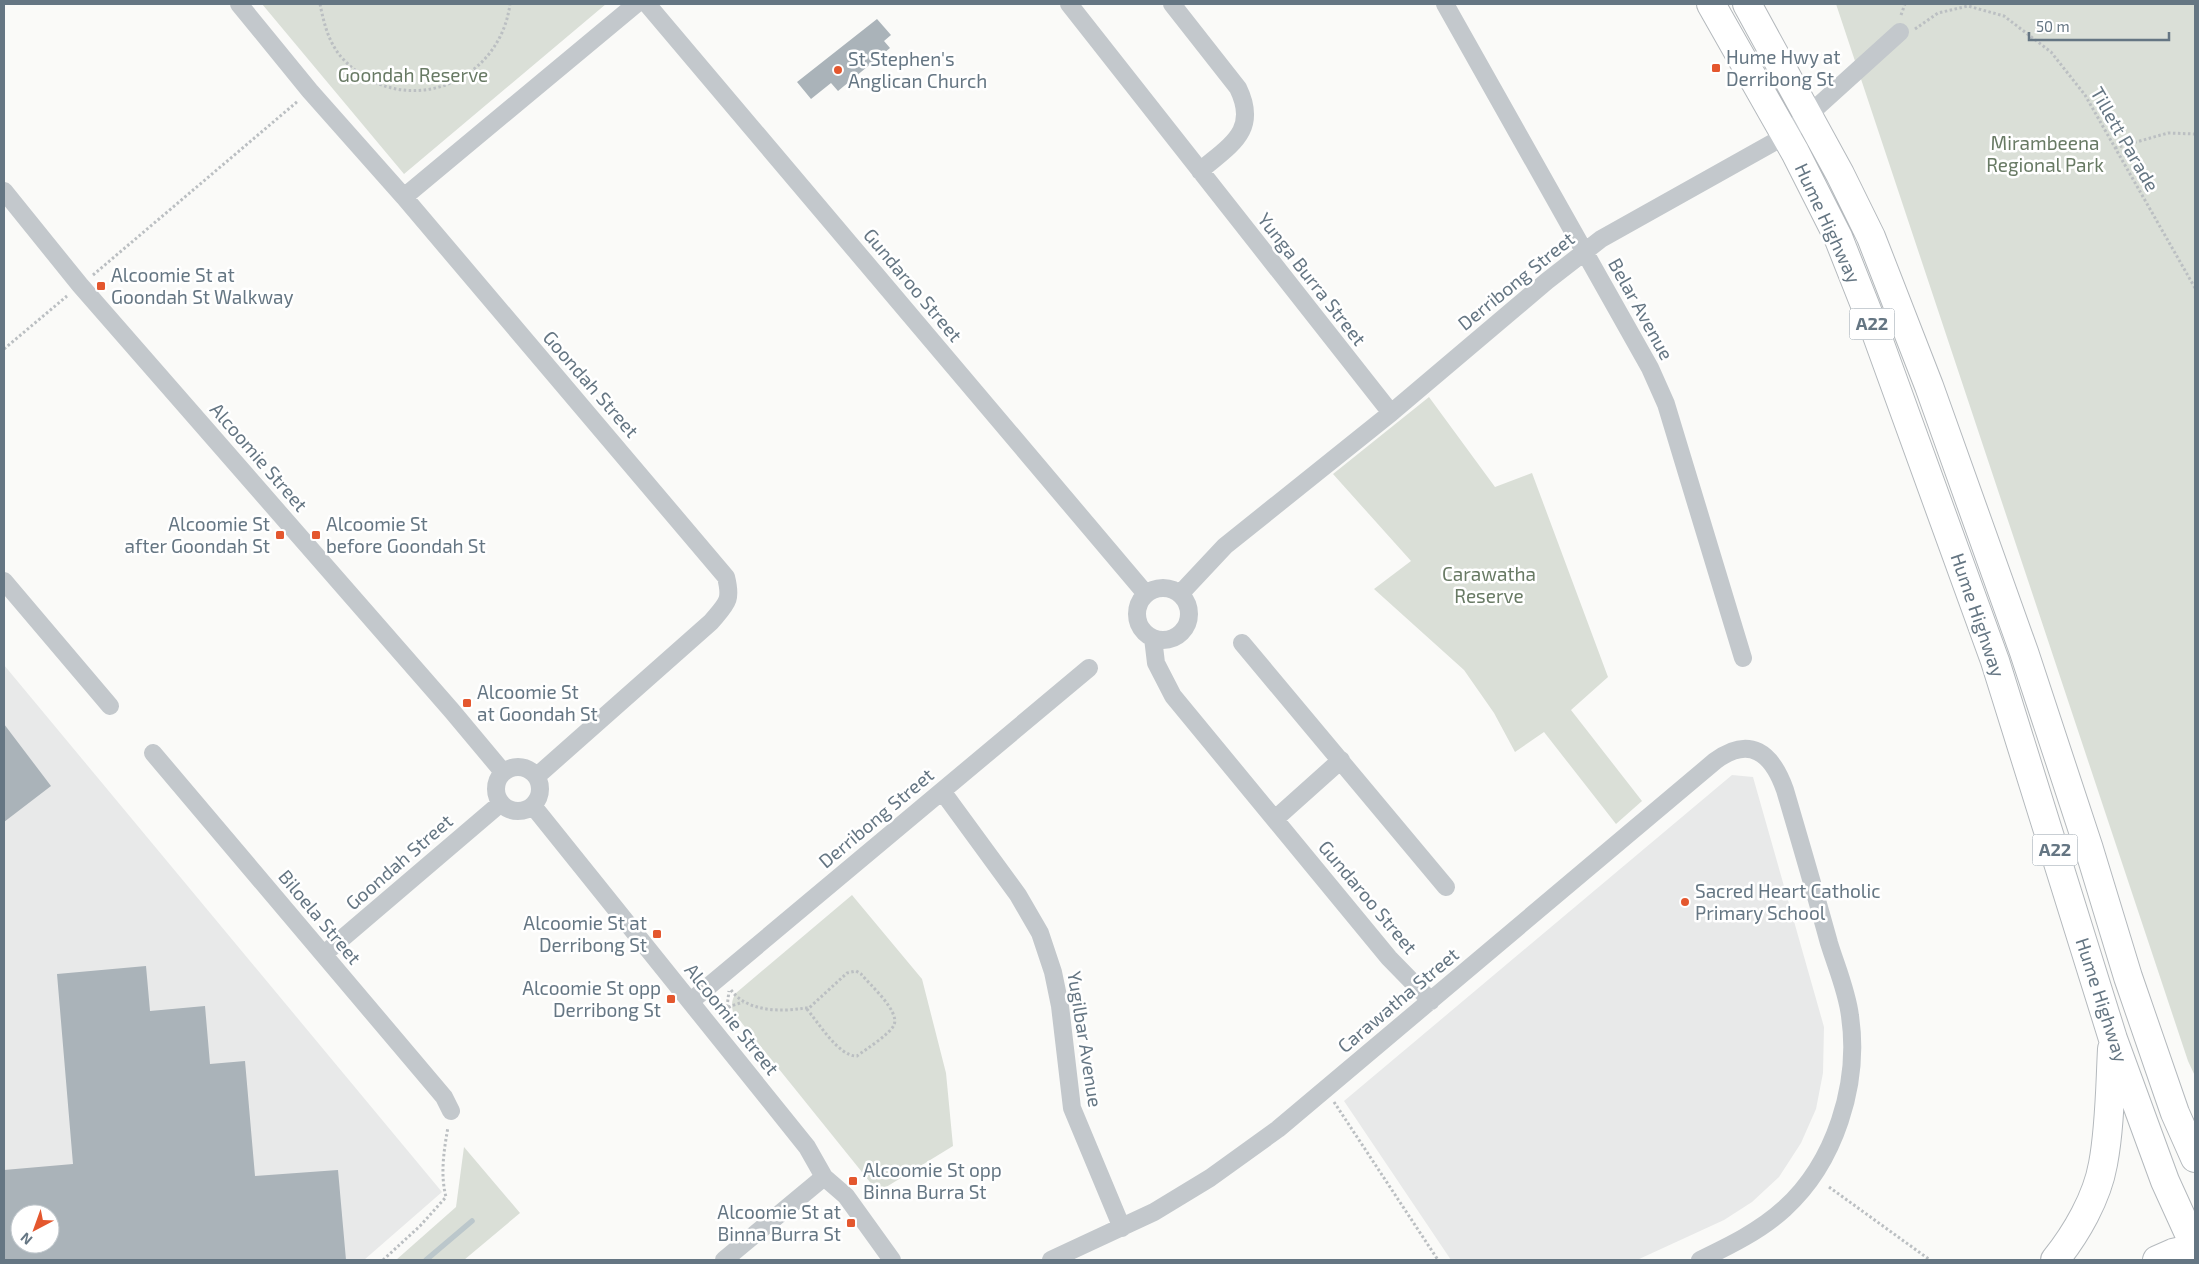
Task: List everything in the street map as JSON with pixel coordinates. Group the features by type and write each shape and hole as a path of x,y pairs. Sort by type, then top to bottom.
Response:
{"main road":[{"name":"Hume Highway","path":"1711,4 1795,152 1838,237 1876,333 1978,612 2113,1039 2165,1181 2195,1247"},
{"name":"Hume Highway","path":"1747,4 1840,174 1870,237 1932,395 2024,652 2089,849 2128,977 2175,1113 2195,1155"},
{"path":"2055,1260 2073,1234 2087,1208 2103,1165 2113,1039"},
{"path":"2157,1260 2195,1247"}],"street":[{"name":"Goondah Street","path":"239,4 310,91 404,197 726,577 730,593 724,607 711,622 537,776"},
{"path":"404,197 636,4"},
{"name":"Gundaroo Street","path":"647,4 1146,594"},
{"name":"Yunga Burra Street","path":"1069,4 1391,413"},
{"path":"1172,4 1238,88 1246,103 1247,119 1239,135 1200,171"},
{"name":"Belar Avenue","path":"1445,4 1650,368 1666,404 1744,658"},
{"name":"Derribong Street","path":"1180,594 1225,546 1391,413 1547,281 1614,231 1785,136 1900,32"},
{"name":"Alcoomie Street","path":"4,191 80,285 503,772"},
{"path":"4,581 110,706"},
{"path":"1163,588 1180,594 1188,608 1189,616 1183,631 1169,640 1153,638 1146,633 1138,618 1138,609 1146,594 1163,588"},
{"name":"Gundaroo Street","path":"1153,638 1156,662 1174,696 1389,958 1431,1001"},
{"path":"1242,643 1446,886"},
{"name":"Derribong Street","path":"691,1001 1089,668"},
{"name":"Carawatha Street","path":"1051,1260 1122,1228 1210,1178 1278,1129 1714,761 1728,751 1740,748 1753,749 1765,756 1773,766 1785,790 1850,1015 1852,1064 1844,1104 1833,1142 1811,1178 1784,1209 1751,1233 1700,1260"},
{"name":"Biloela Street","path":"153,752 444,1097 451,1111"},
{"path":"1275,819 1341,760"},
{"path":"517,766 531,770 537,776 540,782 540,795 534,806 520,812 506,808 501,803 497,797 496,784 503,772 517,766"},
{"name":"Yugilbar Avenue","path":"942,791 1018,896 1040,933 1053,972 1060,1006 1072,1108 1122,1228"},
{"name":"Goondah Street","path":"324,954 501,803"},
{"name":"Alcoomie Street","path":"534,806 807,1147 824,1177 846,1196 892,1260"},
{"path":"724,1260 824,1177"}],"path":[{"path":"320,4 326,32 343,59 367,79 397,90 429,90 459,81 484,62 502,36 510,4"},
{"name":"Tillett Parade","path":"1900,32 1910,33 1938,13 1968,6 2004,16 2052,52 2085,95 2195,288"},
{"path":"4,349 310,91"},
{"path":"2115,148 2168,133 2195,134"},
{"path":"727,1008 729,987 743,1002 774,1010 789,1011 806,1008 847,973 856,972 861,974 894,1012 895,1021 890,1030 857,1056 852,1056 842,1051 806,1008"},
{"path":"708,1023 727,1008 743,1002"},
{"path":"1326,1089 1438,1260"},
{"path":"383,1260 420,1226 446,1198 442,1182 444,1150 451,1111"},
{"path":"1829,1186 1930,1260"}],"shaded area":[{"path":"4,665 442,1192 364,1260 4,1260"},
{"name":"Sacred Heart Catholic Primary School","path":"1732,775 1753,777 1824,1027 1823,1073 1816,1109 1801,1143 1779,1177 1752,1202 1724,1220 1637,1260 1451,1260 1344,1101"}],"green space":[{"name":"Goondah Reserve","path":"262,4 606,4 404,174"},
{"name":"Mirambeena Regional Park","path":"1836,4 2195,4 2195,1076 2188,1061"},
{"name":"Carawatha Reserve","path":"1429,397 1495,487 1532,473 1608,677 1571,710 1642,801 1616,824 1544,732 1515,752 1494,713 1464,670 1374,589 1411,561 1333,474"},
{"path":"852,895 922,979 946,1073 953,1146 878,1192 733,1012 732,1007 736,993"},
{"path":"464,1147 520,1213 464,1260 396,1260 456,1207"}],"building":[{"name":"St Stephen's Anglican Church","path":"877,19 891,35 884,41 890,48 838,91 831,83 811,99 797,82"},
{"path":"4,724 51,786 4,822"},
{"path":"146,966 150,1011 205,1006 210,1064 245,1061 255,1176 338,1170 346,1260 4,1260 4,1170 73,1164 57,974"}],"waterway":[{"path":"426,1260 472,1221"}],"place":[{"name":"Hume Hwy at Derribong St","path":"1716,68"},
{"name":"St Stephen's Anglican Church","path":"838,70"},
{"name":"Alcoomie St at Goondah St Walkway","path":"101,286"},
{"name":"Alcoomie St after Goondah St","path":"280,535"},
{"name":"Alcoomie St before Goondah St","path":"316,535"},
{"name":"Alcoomie St at Goondah St","path":"467,703"},
{"name":"Sacred Heart Catholic Primary School","path":"1685,902"},
{"name":"Alcoomie St at Derribong St","path":"657,934"},
{"name":"Alcoomie St opp Derribong St","path":"671,999"},
{"name":"Alcoomie St opp Binna Burra St","path":"853,1181"},
{"name":"Alcoomie St at Binna Burra St","path":"851,1223"}]}
